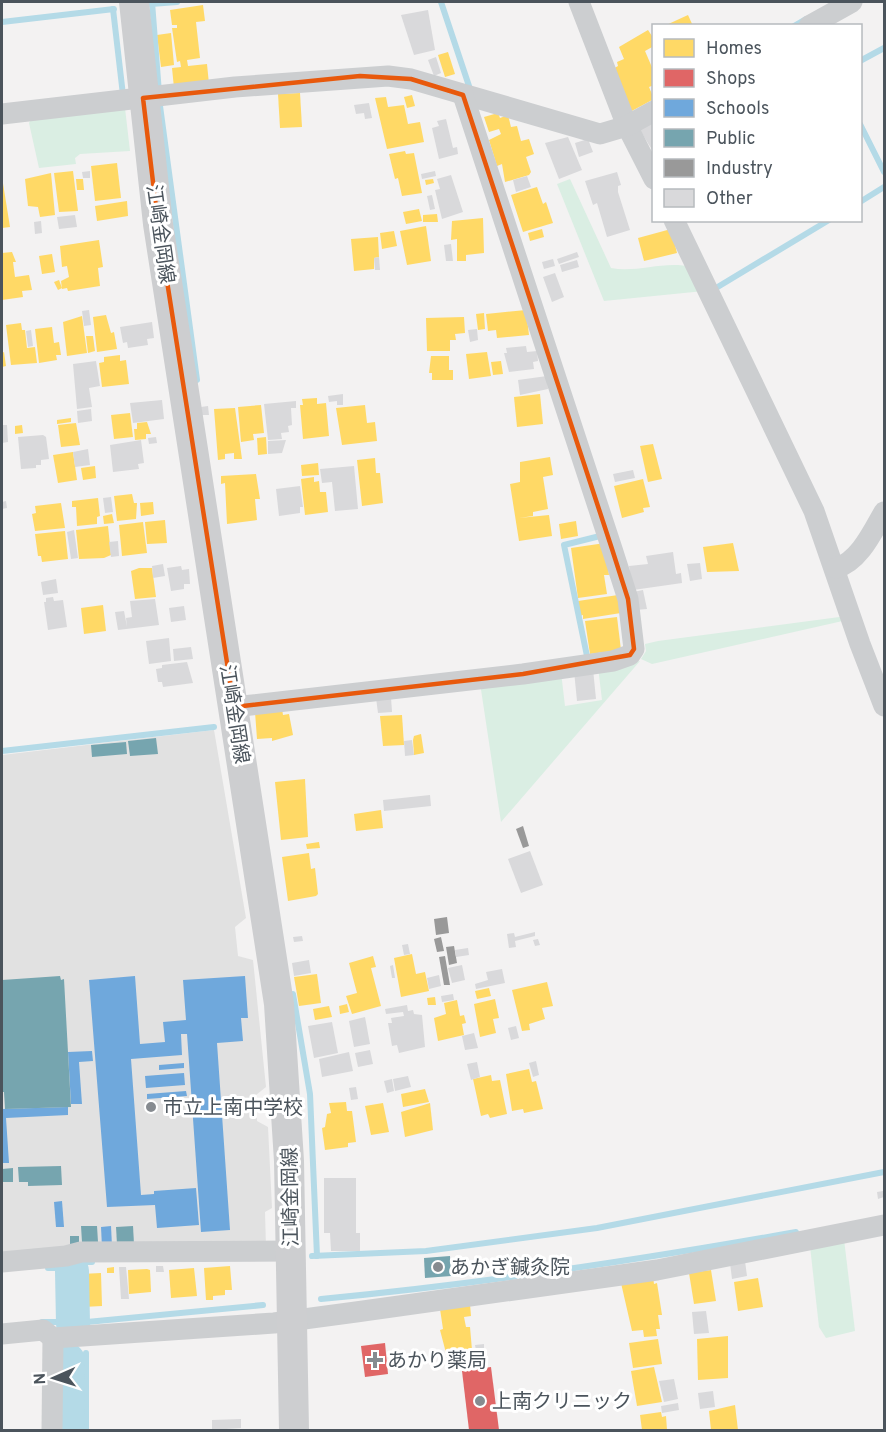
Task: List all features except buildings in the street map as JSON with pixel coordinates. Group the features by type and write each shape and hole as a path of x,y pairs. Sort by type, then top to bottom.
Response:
{"main road":[{"name":"江崎金岡線","path":"134,2 154,97 158,224 241,706 279,1004 286,1082 294,1431"}],"street":[{"path":"579,2 652,174"},
{"path":"813,24 852,2"},
{"path":"2,114 369,76 411,79 600,134 630,124 652,112"},
{"path":"241,706 523,674 613,661 630,655 634,649 628,599 470,97"},
{"path":"675,222 841,566 860,644 885,706"},
{"path":"841,566 860,550 885,512"},
{"path":"2,1334 43,1330 53,1338 292,1320 657,1270 885,1225"},
{"path":"2,1262 66,1256 81,1252 291,1251"},
{"path":"52,1431 53,1338"}],"highlighted area":[{"path":"360,76 411,79 463,95 628,599 634,649 630,655 523,674 234,707 158,224 143,98"}],"shaded area":[{"path":"214,730 246,918 235,927 238,956 253,960 266,1087 256,1095 257,1121 268,1127 272,1208 265,1212 266,1247 2,1257 2,755"}],"green space":[{"path":"125,108 130,151 80,154 75,158 76,164 39,168 29,123 32,117"},
{"path":"570,179 611,268 631,269 671,265 692,267 704,291 604,301 557,184"},
{"path":"847,616 847,620 652,664 641,659 646,651 645,644 658,641"},
{"path":"640,661 501,822 480,683 561,672 565,706 602,700 598,667"},
{"path":"844,1239 855,1331 826,1338 819,1327 810,1246"}],"waterway":[{"path":"152,2 160,106 197,380"},
{"path":"151,4 177,2"},
{"path":"441,2 471,92"},
{"path":"113,9 123,95"},
{"path":"2,22 114,9"},
{"path":"797,24 806,19"},
{"path":"862,60 884,48"},
{"path":"862,128 884,172"},
{"path":"862,201 884,187"},
{"path":"716,288 826,222"},
{"path":"587,656 564,545 600,536"},
{"path":"2,751 214,727"},
{"path":"293,994 310,1094 317,1256"},
{"path":"312,1256 426,1251 597,1228 884,1172"},
{"path":"321,1299 559,1270 796,1232"},
{"path":"48,1268 64,1268 72,1271 86,1262 92,1262"},
{"path":"72,1271 73,1324"},
{"path":"42,1322 87,1322 263,1305"},
{"path":"86,1353 86,1430"},
{"path":"67,1430 68,1360"}],"place":[{"name":"市立上南中学校","path":"151,1107"},
{"name":"あかぎ鍼灸院","path":"438,1267"},
{"name":"あかり薬局","path":"375,1360"},
{"name":"上南クリニック","path":"480,1401"}]}
